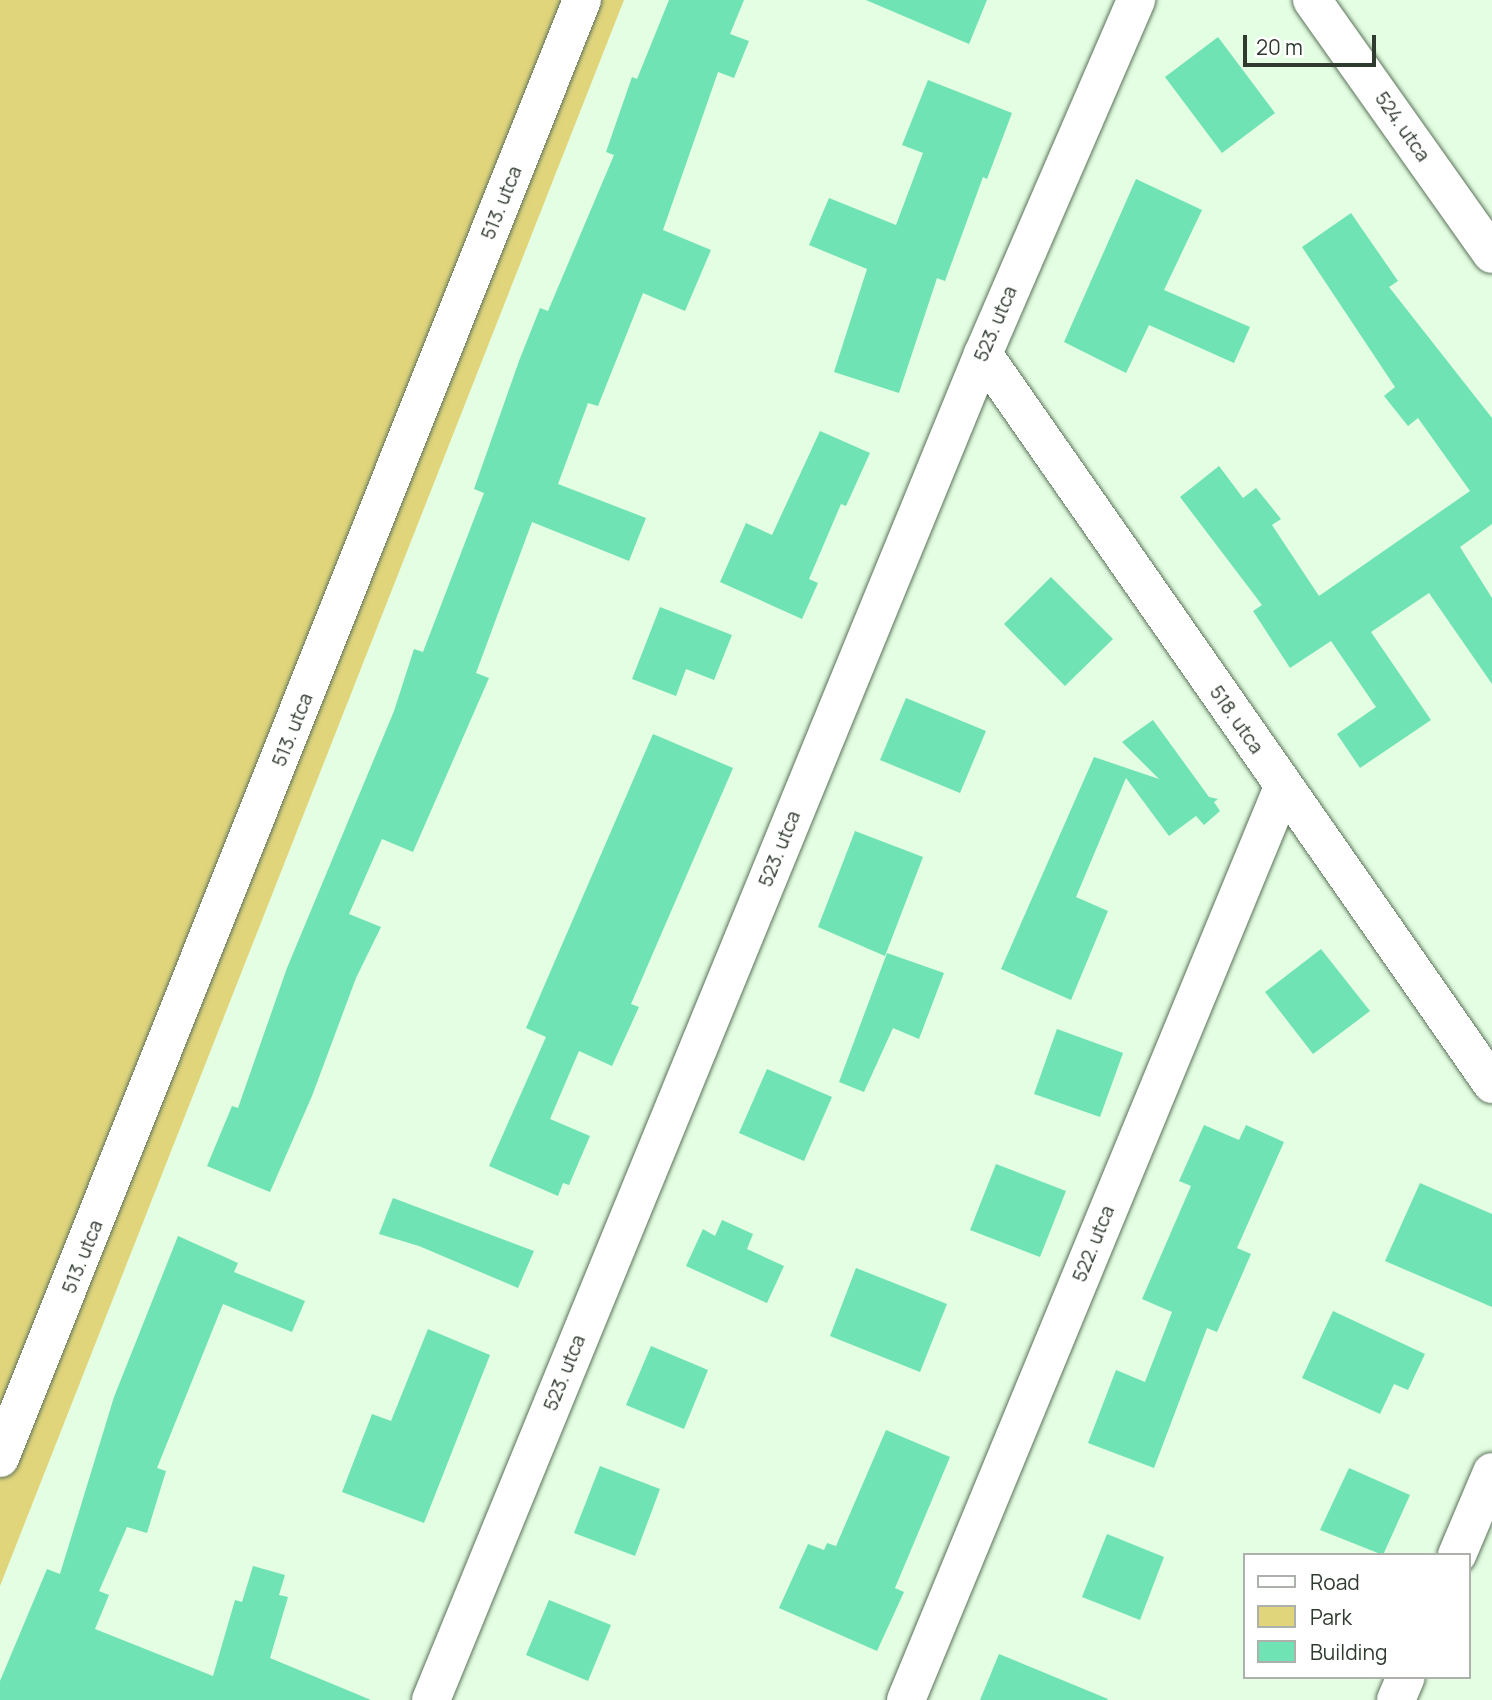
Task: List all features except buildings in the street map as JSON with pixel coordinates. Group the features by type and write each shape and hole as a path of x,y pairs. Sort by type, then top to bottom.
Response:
{"street":[{"name":"513. utca","path":"0,1458 582,0"},
{"name":"523. utca","path":"431,1700 984,354 1136,0"},
{"name":"524. utca","path":"1312,0 1492,254"},
{"name":"518. utca","path":"984,354 1492,1084"},
{"name":"522. utca","path":"906,1700 1283,787"},
{"path":"1458,1553 1492,1472"},
{"path":"1396,1700 1405,1679"}],"green space":[{"path":"0,0 624,0 0,1586"}]}
